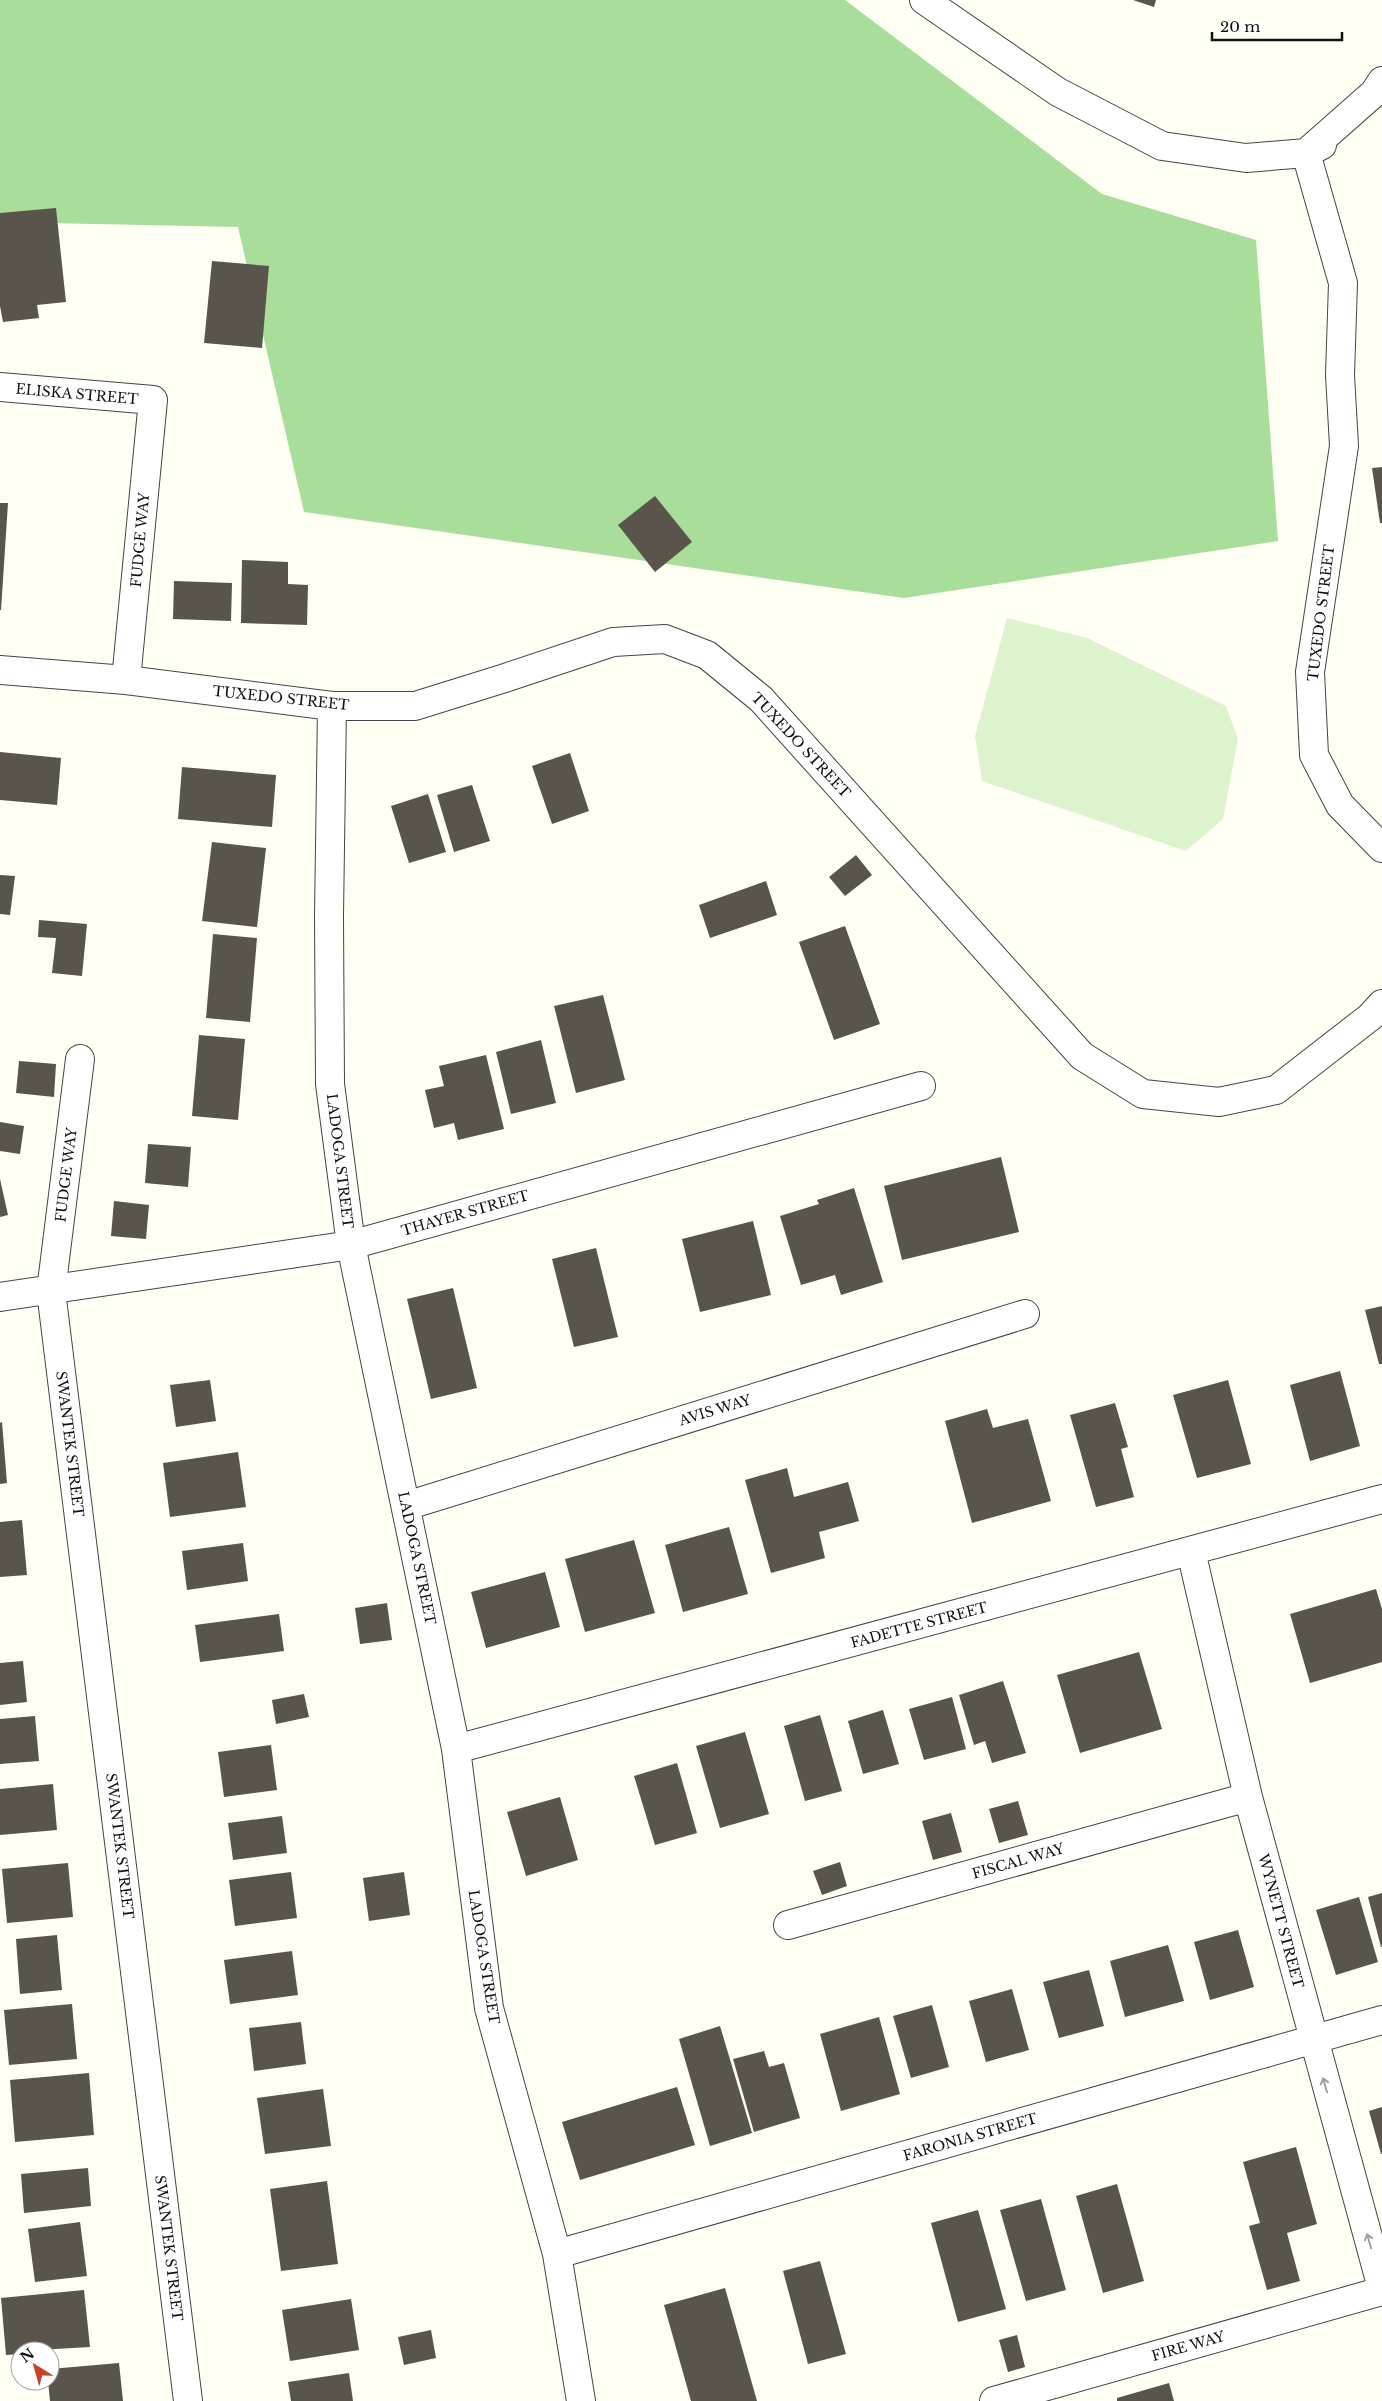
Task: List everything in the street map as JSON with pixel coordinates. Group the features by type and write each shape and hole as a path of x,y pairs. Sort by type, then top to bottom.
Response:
{"street":[{"path":"924,0 1058,92 1162,146 1246,158 1306,153 1382,111"},
{"path":"1306,153 1374,93 1382,80"},
{"name":"TUXEDO STREET","path":"1306,153 1343,283 1340,375 1344,446 1310,672 1314,755 1340,805 1382,848"},
{"name":"ELISKA STREET","path":"0,387 153,400"},
{"name":"FUDGE WAY","path":"126,680 153,400"},
{"name":"TUXEDO STREET","path":"0,670 126,680 332,706 415,706 613,642 665,640 707,655 761,699 1082,1056 1144,1094 1219,1102 1276,1090 1370,1018 1382,1004"},
{"name":"LADOGA STREET","path":"332,706 329,917 330,1084 350,1245 456,1749 489,2008 557,2254 581,2401"},
{"name":"FUDGE WAY","path":"52,1291 80,1059"},
{"name":"THAYER STREET","path":"0,1297 52,1291 350,1245 922,1086"},
{"name":"SWANTEK STREET","path":"52,1291 188,2401"},
{"name":"AVIS WAY","path":"406,1506 1025,1314"},
{"name":"FADETTE STREET","path":"456,1749 1382,1499"},
{"name":"WYNETT STREET","path":"1191,1552 1248,1797 1382,2290"},
{"name":"FISCAL WAY","path":"788,1925 1248,1797"},
{"name":"FARONIA STREET","path":"557,2254 1382,2020"},
{"name":"FIRE WAY","path":"994,2401 1382,2290"}],"green space":[{"path":"0,0 845,0 1102,194 1256,240 1278,541 904,598 304,512 238,227 0,222"},
{"path":"1007,618 1087,638 1226,706 1238,739 1223,819 1186,851 982,781 975,736"}],"building":[{"path":"1133,0 1156,0 1154,7"},
{"path":"56,208 66,302 37,305 39,318 3,322 0,306 0,213"},
{"path":"212,261 269,266 262,348 204,343"},
{"path":"1382,467 1382,523 1380,523 1372,468"},
{"path":"655,496 692,542 655,572 618,525"},
{"path":"0,503 8,503 1,610 0,610"},
{"path":"242,560 288,562 288,584 308,585 307,625 241,623"},
{"path":"174,581 232,583 231,621 173,619"},
{"path":"0,752 61,758 57,805 0,800"},
{"path":"570,753 589,811 552,824 532,766"},
{"path":"182,767 276,775 272,827 178,819"},
{"path":"472,785 490,841 454,852 437,795"},
{"path":"428,794 446,852 409,863 391,806"},
{"path":"212,842 266,848 257,927 202,921"},
{"path":"856,855 872,875 845,896 829,877"},
{"path":"0,875 15,876 10,915 0,914"},
{"path":"766,881 777,915 710,938 699,905"},
{"path":"39,920 87,924 82,976 52,973 56,938 38,937"},
{"path":"845,926 880,1024 834,1040 799,942"},
{"path":"213,934 257,938 250,1022 206,1018"},
{"path":"603,995 625,1080 576,1093 554,1006"},
{"path":"199,1035 245,1039 238,1120 192,1116"},
{"path":"541,1040 556,1103 511,1114 496,1052"},
{"path":"486,1055 504,1129 458,1140 454,1123 434,1128 425,1090 444,1086 439,1066"},
{"path":"19,1061 56,1064 54,1097 16,1093"},
{"path":"0,1122 24,1126 20,1154 0,1151"},
{"path":"148,1144 191,1147 188,1187 145,1183"},
{"path":"1001,1157 1019,1232 902,1260 884,1186"},
{"path":"0,1179 8,1215 0,1217"},
{"path":"854,1188 883,1282 841,1295 835,1275 801,1285 780,1216 819,1204 817,1200"},
{"path":"114,1201 149,1205 146,1239 111,1236"},
{"path":"753,1221 771,1295 700,1312 682,1239"},
{"path":"596,1248 618,1337 574,1347 552,1259"},
{"path":"453,1288 477,1388 431,1399 407,1299"},
{"path":"1382,1306 1382,1364 1379,1364 1365,1310"},
{"path":"1340,1371 1360,1446 1310,1461 1290,1385"},
{"path":"210,1380 216,1421 176,1427 170,1385"},
{"path":"1228,1380 1251,1464 1197,1478 1173,1395"},
{"path":"1115,1403 1128,1447 1121,1449 1134,1497 1096,1507 1070,1415"},
{"path":"987,1409 993,1428 1028,1419 1051,1501 972,1523 945,1421"},
{"path":"2,1422 7,1483 0,1484 0,1423"},
{"path":"238,1452 246,1507 170,1517 163,1463"},
{"path":"787,1468 794,1497 848,1482 859,1521 819,1532 825,1558 771,1573 745,1480"},
{"path":"22,1520 27,1575 0,1577 0,1522"},
{"path":"729,1527 748,1594 683,1612 665,1545"},
{"path":"634,1540 655,1613 585,1632 565,1559"},
{"path":"243,1543 248,1581 187,1590 182,1551"},
{"path":"545,1572 560,1627 486,1648 471,1592"},
{"path":"1376,1589 1382,1609 1382,1662 1310,1683 1290,1614"},
{"path":"387,1603 392,1640 360,1644 355,1608"},
{"path":"279,1614 284,1651 200,1662 195,1625"},
{"path":"1139,1652 1162,1729 1080,1753 1057,1675"},
{"path":"23,1661 27,1702 0,1705 0,1663"},
{"path":"1003,1681 1026,1753 992,1763 985,1741 974,1745 959,1695"},
{"path":"304,1694 309,1717 276,1724 272,1700"},
{"path":"952,1697 966,1749 924,1760 909,1709"},
{"path":"883,1710 899,1764 863,1774 848,1721"},
{"path":"820,1715 842,1791 805,1801 784,1726"},
{"path":"35,1716 39,1761 0,1764 0,1719"},
{"path":"745,1732 769,1814 720,1828 696,1746"},
{"path":"271,1745 277,1790 224,1797 218,1752"},
{"path":"677,1763 697,1833 655,1845 634,1776"},
{"path":"53,1784 57,1830 0,1835 0,1789"},
{"path":"560,1797 578,1860 526,1876 507,1812"},
{"path":"1018,1801 1028,1835 999,1843 989,1809"},
{"path":"951,1813 962,1852 933,1860 922,1821"},
{"path":"282,1816 287,1853 233,1860 228,1823"},
{"path":"840,1862 847,1886 822,1895 813,1871"},
{"path":"68,1863 73,1917 7,1923 2,1869"},
{"path":"291,1872 297,1918 235,1926 229,1880"},
{"path":"404,1872 410,1915 369,1921 363,1878"},
{"path":"1382,1893 1382,1947 1381,1947 1368,1897"},
{"path":"1359,1897 1378,1962 1336,1975 1316,1910"},
{"path":"1238,1930 1254,1987 1210,2000 1194,1942"},
{"path":"57,1935 62,1990 20,1994 16,1939"},
{"path":"1168,1945 1184,2001 1125,2017 1110,1961"},
{"path":"292,1951 298,1995 230,2004 224,1960"},
{"path":"1089,1970 1104,2026 1059,2038 1043,1982"},
{"path":"1012,1989 1029,2050 986,2062 969,2001"},
{"path":"72,2004 77,2059 9,2065 4,2010"},
{"path":"932,2005 949,2067 911,2078 893,2016"},
{"path":"879,2017 900,2094 841,2111 820,2034"},
{"path":"301,2022 306,2064 254,2071 249,2028"},
{"path":"720,2026 752,2133 710,2146 679,2039"},
{"path":"764,2051 769,2067 784,2063 800,2118 754,2132 733,2059"},
{"path":"89,2073 94,2135 15,2142 10,2080"},
{"path":"677,2087 695,2145 580,2180 562,2122"},
{"path":"323,2089 331,2146 265,2154 257,2098"},
{"path":"1382,2107 1382,2154 1381,2154 1369,2111"},
{"path":"1296,2147 1317,2224 1287,2233 1300,2281 1267,2290 1249,2226 1260,2223 1243,2162"},
{"path":"88,2168 91,2206 24,2213 21,2174"},
{"path":"327,2181 338,2264 281,2271 270,2189"},
{"path":"1117,2184 1144,2281 1103,2293 1076,2196"},
{"path":"1041,2199 1066,2290 1026,2301 1000,2210"},
{"path":"978,2210 1006,2309 958,2322 931,2223"},
{"path":"80,2222 87,2276 35,2282 28,2229"},
{"path":"820,2261 846,2354 808,2364 783,2271"},
{"path":"725,2288 757,2401 691,2401 664,2305"},
{"path":"84,2290 90,2347 60,2349 60,2341 10,2341 10,2355 6,2355 1,2298"},
{"path":"351,2299 359,2350 290,2361 282,2310"},
{"path":"431,2330 436,2358 404,2365 398,2337"},
{"path":"1017,2335 1025,2367 1008,2372 999,2340"},
{"path":"119,2363 123,2401 50,2401 49,2391 60,2391 60,2368"},
{"path":"349,2373 353,2401 291,2401 288,2382"},
{"path":"1169,2383 1174,2401 1117,2401 1117,2398"}]}
